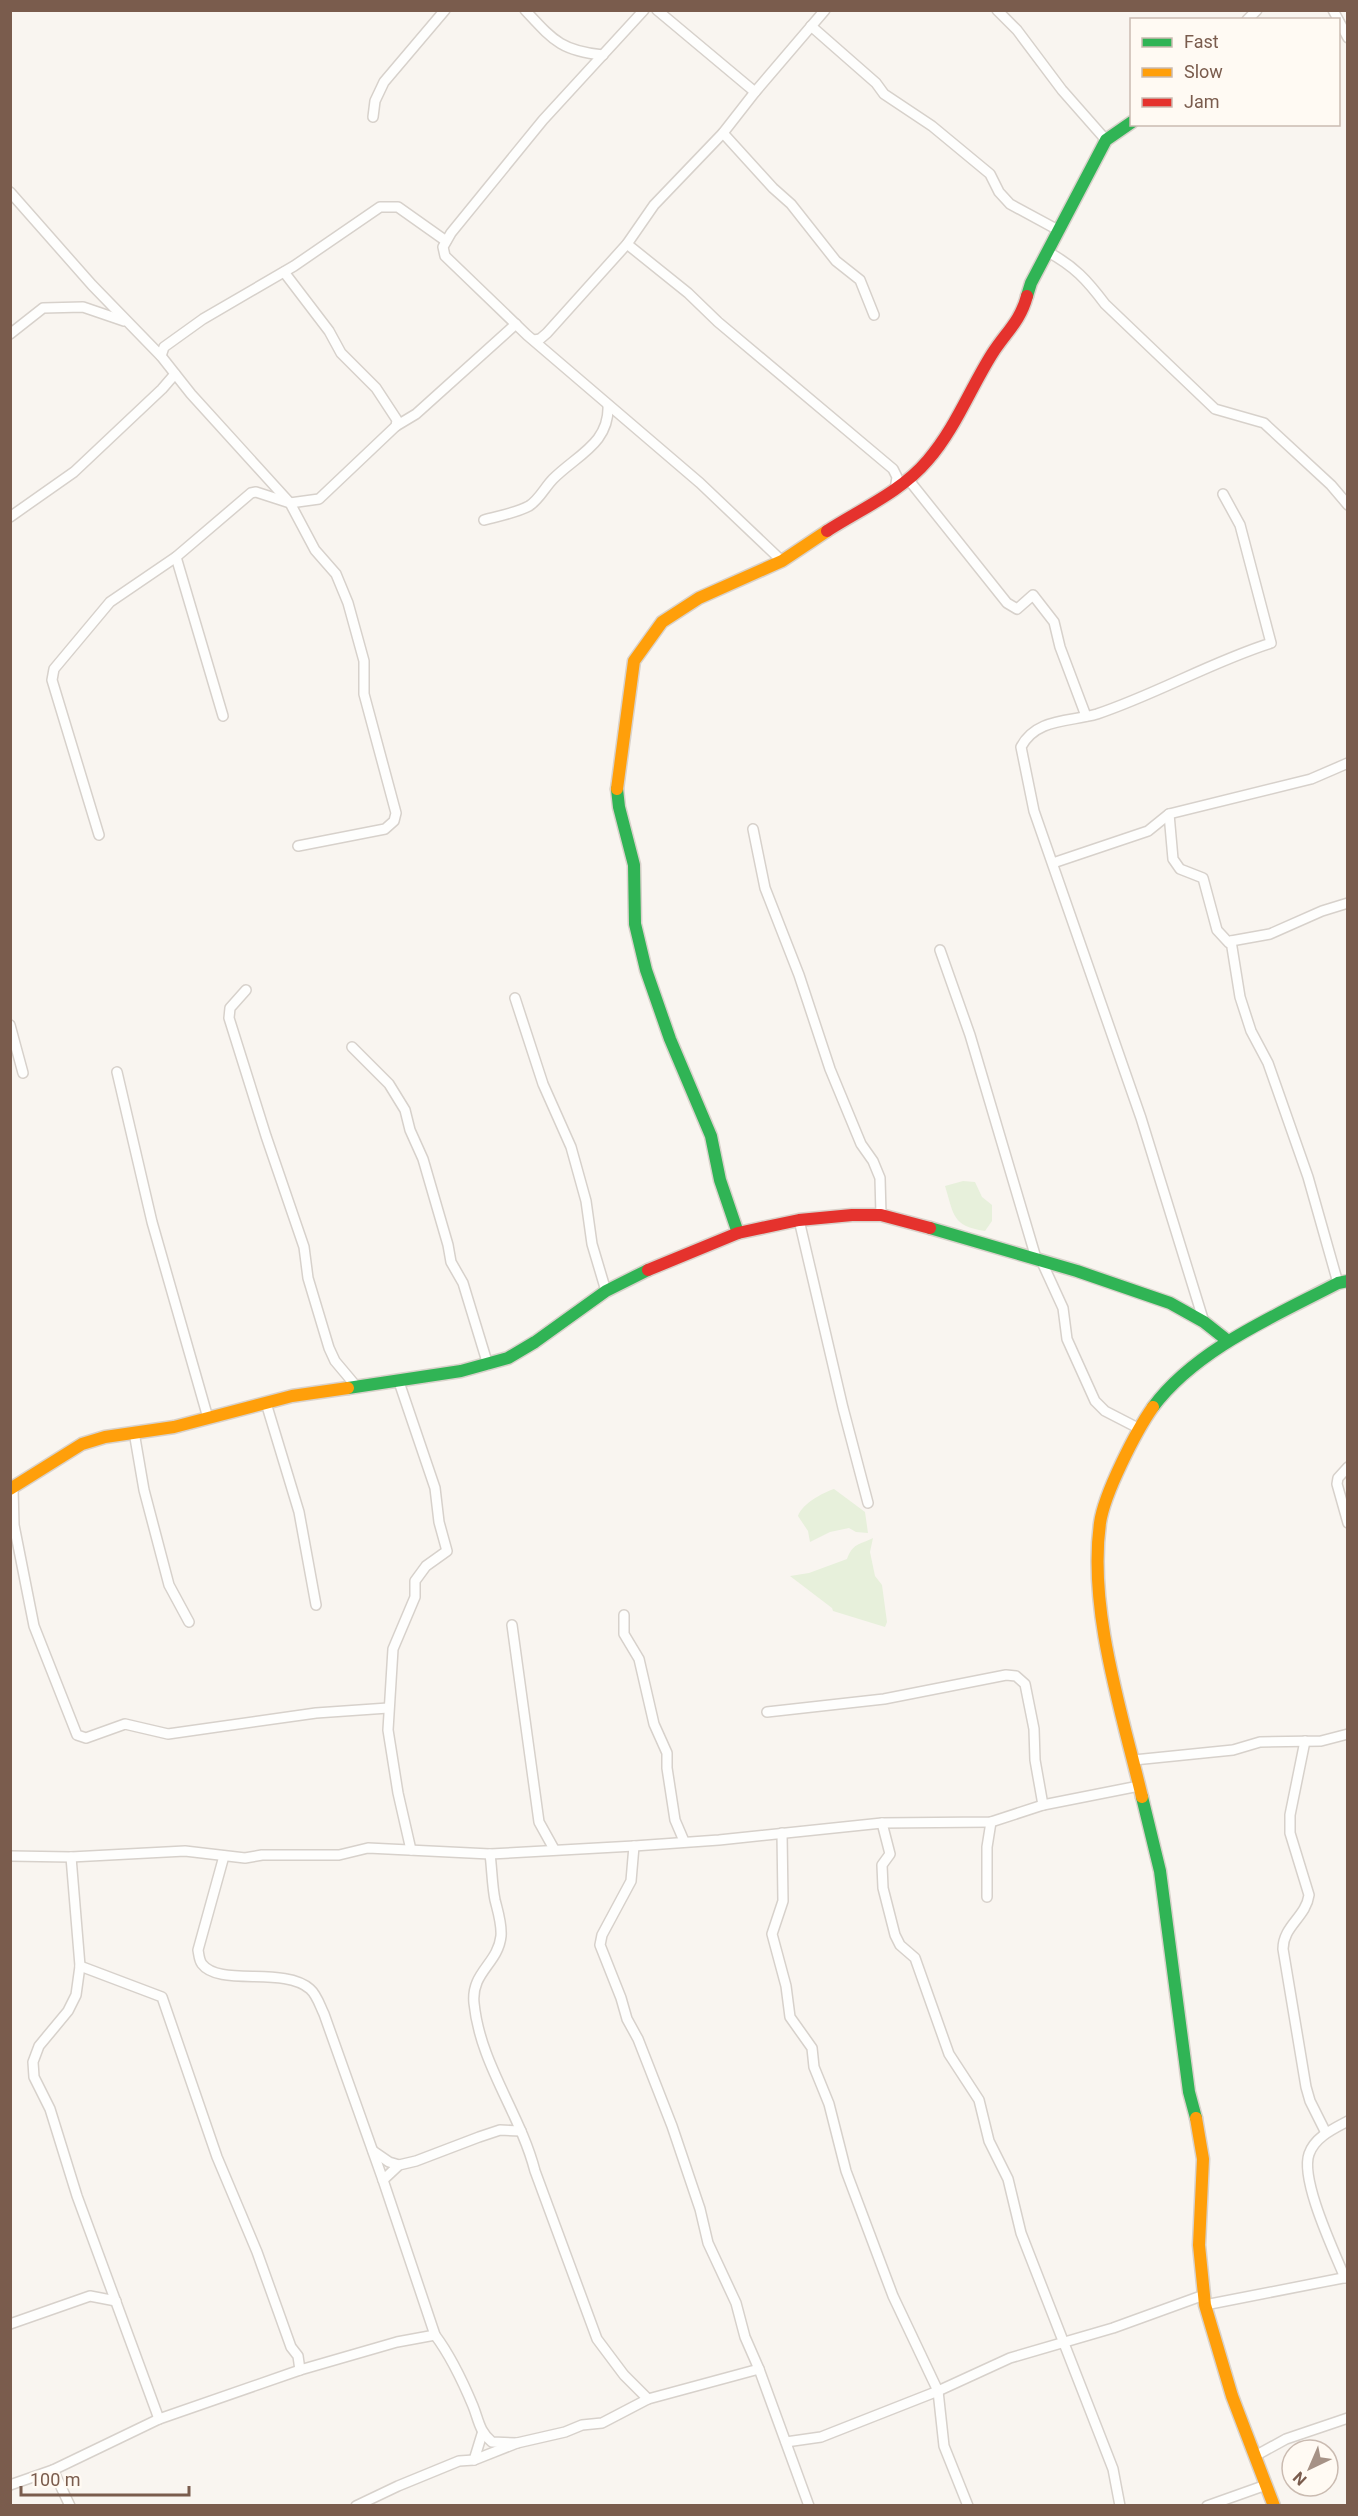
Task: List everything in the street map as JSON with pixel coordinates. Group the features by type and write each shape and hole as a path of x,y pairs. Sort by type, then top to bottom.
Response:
{"street":[{"path":"373,117 375,101 384,82 446,10"},
{"path":"525,10 554,40 569,50 603,55"},
{"path":"645,10 543,120 443,247 446,256 516,324 700,483 782,561"},
{"path":"657,10 754,92"},
{"path":"534,339 540,339 547,333 627,244 654,205 723,133 754,92 825,10"},
{"path":"997,10 1017,30 1062,90 1107,140"},
{"path":"1340,24 1347,38"},
{"path":"812,26 876,83 884,94 932,126 990,174 999,192 1010,204 1058,230"},
{"path":"738,1233 720,1180 711,1136 670,1039 635,924 634,865 619,807 616,782 627,719 632,670 638,652 662,621 692,602 724,585 782,561 856,512 896,490 941,444 993,353 1016,325 1022,314 1031,283 1069,207 1107,140 1130,123"},
{"path":"723,133 773,188 791,204 836,261 860,280 874,315"},
{"path":"10,192 126,322 161,356 290,502 315,550 336,574 348,603 364,661 364,694 396,813 394,822 385,829 298,846"},
{"path":"161,356 164,347 203,319 284,272 380,207 398,207 446,241"},
{"path":"627,244 688,292 718,322 893,469 897,477 896,490"},
{"path":"1048,252 1070,264 1090,284 1105,304 1215,409 1264,423 1331,485 1347,505"},
{"path":"284,272 329,331 341,353 376,388 397,420 396,426"},
{"path":"10,334 43,308 83,307 126,322"},
{"path":"99,835 52,680 54,669 110,602 176,557 251,493 256,492 290,502 320,499 396,426 416,414 516,324"},
{"path":"10,517 74,472 175,374"},
{"path":"484,520 529,506 552,479 589,449 604,430 608,419 608,405"},
{"path":"908,479 1008,603 1017,609 1033,595 1054,622 1060,647 1086,716"},
{"path":"1204,1322 1141,1118 1034,811 1022,747 1026,739 1044,725 1086,716 1152,692 1243,652 1271,643 1240,525 1223,494"},
{"path":"176,557 223,717"},
{"path":"1053,863 1148,831 1170,814 1300,782 1347,763"},
{"path":"1170,814 1173,859 1180,869 1203,878 1217,930 1228,943 1270,934 1322,911 1347,903"},
{"path":"753,829 765,888 799,975 830,1069 861,1144 873,1161 880,1178 881,1215"},
{"path":"1231,941 1240,997 1251,1031 1268,1063 1343,1282 1228,1341 1167,1388 1138,1428 1108,1497 1100,1520 1097,1554 1098,1586 1111,1669 1160,1871 1188,2092 1201,2137 1203,2159 1199,2246 1205,2300 1232,2396 1274,2505"},
{"path":"940,950 973,1046 1038,1259 1063,1308 1067,1339 1091,1395 1105,1411 1138,1428"},
{"path":"246,990 230,1008 229,1018 304,1247 308,1278 329,1348 335,1361 356,1386"},
{"path":"515,998 543,1084 571,1147 586,1201 592,1244 606,1291"},
{"path":"10,1025 23,1072"},
{"path":"352,1047 389,1084 405,1110 410,1130 423,1159 451,1262 463,1283 488,1365"},
{"path":"117,1072 152,1222 208,1418"},
{"path":"388,1708 316,1713 168,1734 125,1724 93,1736 81,1737 78,1735 34,1626 14,1525 12,1489 82,1444 174,1426 292,1396 399,1382 488,1365 508,1358 535,1342 606,1291 637,1275 738,1233 799,1220 881,1215 1038,1259 1170,1303 1204,1322 1228,1341"},
{"path":"799,1220 868,1503"},
{"path":"399,1382 435,1488 439,1522 447,1551 426,1566 415,1581 415,1597 393,1649 388,1708 390,1741 411,1850"},
{"path":"266,1403 299,1512 316,1605"},
{"path":"134,1432 144,1490 169,1585 189,1622"},
{"path":"1347,1467 1336,1484 1347,1523"},
{"path":"624,1615 624,1634 639,1659 652,1716 667,1753 675,1820 684,1841"},
{"path":"512,1624 539,1822 554,1849"},
{"path":"767,1712 868,1701 1006,1675 1016,1676 1025,1684 1034,1729 1035,1760 1043,1805"},
{"path":"1134,1760 1233,1750 1260,1742 1321,1741 1347,1734"},
{"path":"1305,1741 1290,1815 1290,1833 1308,1896 1308,1905 1287,1930 1283,1939 1283,1949 1306,2088 1326,2133"},
{"path":"10,1856 71,1857 185,1851 245,1858 262,1854 339,1854 368,1848 490,1854 634,1846 719,1840 882,1823 991,1822 1043,1805 1139,1786"},
{"path":"987,1896 986,1856 991,1822"},
{"path":"882,1823 890,1854 882,1865 883,1888 895,1935 900,1945 915,1958 949,2054 979,2100 990,2140 1008,2179 1021,2233 1113,2469 1120,2505"},
{"path":"782,1833 783,1901 772,1934 786,1986 790,2016 812,2048 814,2067 829,2104 846,2171 867,2220 893,2296 938,2391 944,2446 968,2505"},
{"path":"634,1846 631,1881 602,1935 600,1945 689,2173 708,2243 736,2303 746,2337 809,2505"},
{"path":"490,1854 501,1937 497,1952 476,1981 474,2003 484,2046 494,2075 521,2131 597,2339 624,2375 648,2399"},
{"path":"224,1856 198,1950 200,1962 207,1969 225,1975 286,1978 300,1982 312,1991 324,2014 435,2335 445,2348 472,2404 482,2434 492,2442 517,2443"},
{"path":"71,1857 80,1966 76,1995 68,2011 39,2046 33,2062 34,2077 50,2109 76,2196 159,2419"},
{"path":"80,1966 162,1997 217,2157 257,2252 291,2347 298,2356 300,2370"},
{"path":"786,2442 821,2437 938,2391 1010,2358 1205,2300 1346,2277 1319,2215 1308,2172 1308,2155 1326,2133 1347,2121"},
{"path":"372,2150 388,2162 399,2165 500,2130 521,2131"},
{"path":"383,2180 399,2165"},
{"path":"10,2324 90,2295 116,2301"},
{"path":"10,2485 53,2470 159,2419 300,2370 397,2342 435,2335"},
{"path":"356,2505 459,2461 474,2460 517,2443 565,2432 582,2425 602,2423 648,2399 759,2368"},
{"path":"1255,2457 1286,2439 1347,2418"},
{"path":"474,2460 482,2434"},
{"path":"53,2470 70,2505"},
{"path":"1206,2505 1266,2485"}],"green space":[{"path":"963,1181 975,1182 982,1197 992,1205 992,1221 985,1231 966,1226 956,1218 953,1212 945,1186"},
{"path":"834,1489 865,1512 868,1533 856,1532 849,1528 830,1532 810,1542 808,1531 798,1516 808,1503"},
{"path":"873,1538 870,1552 875,1576 882,1585 887,1622 885,1627 833,1611 790,1576 809,1573 847,1559 854,1547"}],"traffic: fast":[{"path":"1027,296 1031,283 1106,140 1130,123"},
{"path":"617,789 619,807 634,865 635,924 646,970 670,1039 711,1136 720,1180 738,1233"},
{"path":"930,1228 1077,1271 1170,1303 1204,1322 1228,1341"},
{"path":"348,1388 461,1371 508,1358 535,1342 606,1291 648,1270"},
{"path":"1153,1407 1171,1386 1214,1351 1263,1321 1338,1283 1348,1281"},
{"path":"1142,1797 1160,1871 1189,2092 1196,2118"}],"traffic: slow":[{"path":"617,789 634,661 662,622 699,598 782,561 827,531"},
{"path":"10,1489 82,1444 105,1437 174,1427 292,1396 348,1388"},
{"path":"1142,1797 1109,1661 1099,1591 1098,1556 1100,1523 1108,1496 1138,1431 1153,1407"},
{"path":"1196,2118 1203,2159 1199,2245 1205,2305 1232,2396 1274,2506"}],"traffic: jam":[{"path":"827,531 906,482 928,460 954,422 992,354 1017,320 1027,296"},
{"path":"648,1270 738,1233 799,1220 881,1215 930,1228"}]}
